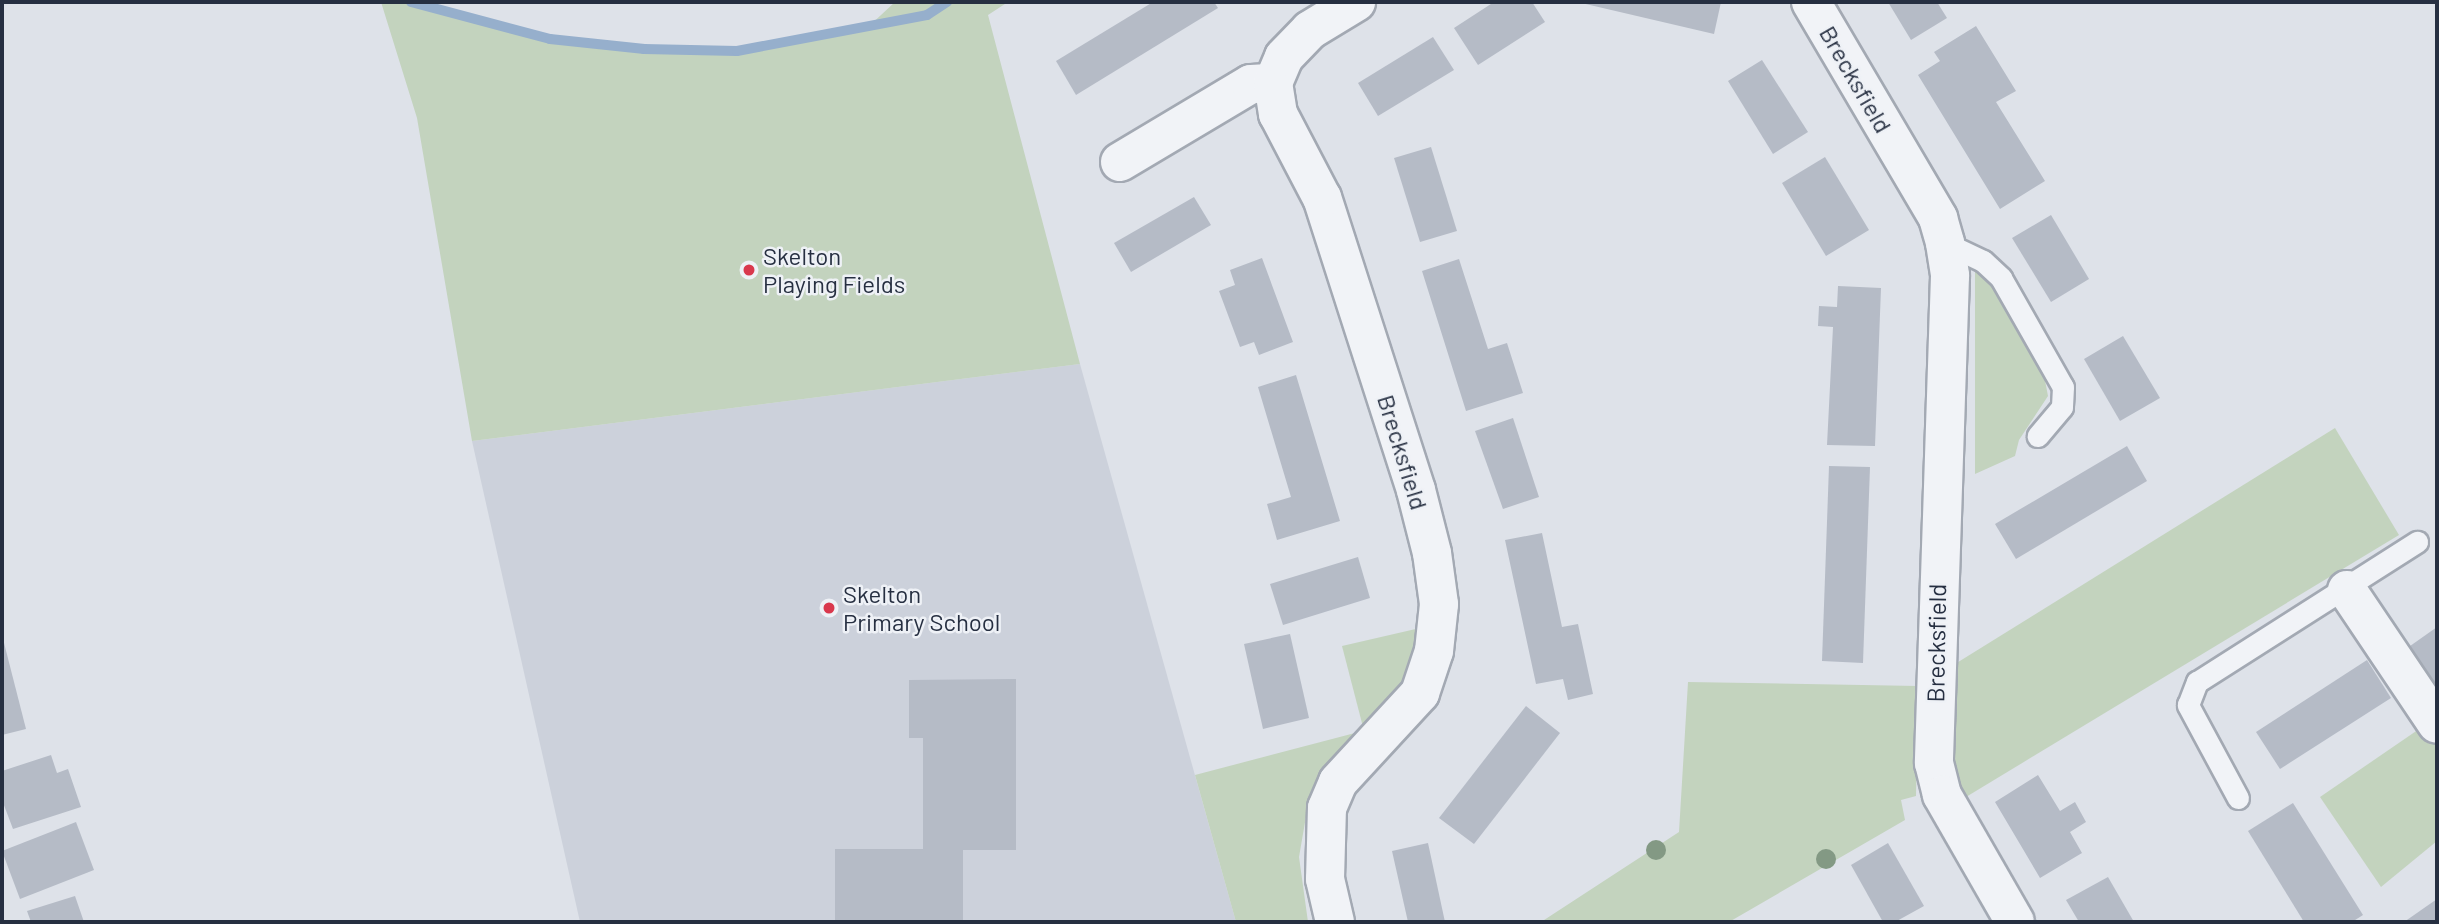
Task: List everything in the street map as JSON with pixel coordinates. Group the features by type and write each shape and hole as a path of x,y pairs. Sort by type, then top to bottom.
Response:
{"street":[{"path":"1120,162 1251,84 1273,83 1284,57 1310,30 1356,2"},
{"name":"Brecksfield","path":"1811,2 1938,218 1945,243 1950,276 1934,763 1942,795 2015,922"},
{"name":"Brecksfield","path":"1273,83 1278,114 1322,198 1412,477 1432,553 1439,604 1434,651 1420,692 1338,782 1327,808 1323,840 1325,879 1335,922"},
{"path":"2347,590 2437,724"}],"lane":[{"path":"1945,243 1983,261 2001,278 2063,387 2062,407 2038,436"},
{"path":"2238,798 2188,705 2197,682 2347,590 2417,542"}],"shaded area":[{"name":"Skelton Primary School","path":"1080,364 1236,922 580,922 472,441"}],"green space":[{"name":"Skelton Playing Fields","path":"381,2 411,2 550,39 644,49 737,51 867,28 895,2 1008,2 988,15 1080,364 472,441 417,118"},
{"path":"1975,270 1991,282 2043,370 2048,396 2019,440 2015,456 1975,474"},
{"path":"2335,428 2399,535 1966,797 1953,768 1955,664"},
{"path":"1420,628 1408,674 1396,694 1363,727 1342,646"},
{"path":"1688,682 1918,686 1916,796 1901,800 1905,820 1729,922 1541,922 1679,832"},
{"path":"2425,725 2437,741 2437,841 2381,887 2320,797"},
{"path":"1355,733 1319,780 1308,805 1299,857 1308,922 1236,922 1195,775"}],"building":[{"path":"1153,2 1214,2 1218,8 1076,95 1056,61"},
{"path":"1494,2 1532,2 1545,22 1478,65 1454,28"},
{"path":"1577,2 1721,2 1714,34"},
{"path":"1888,2 1937,2 1947,18 1911,40"},
{"path":"1976,26 2016,91 1996,102 2045,181 2000,209 1918,75 1940,61 1934,52"},
{"path":"1433,37 1454,70 1378,116 1358,83"},
{"path":"1762,60 1808,132 1773,154 1728,81"},
{"path":"1431,147 1457,231 1420,242 1394,158"},
{"path":"1825,157 1869,230 1826,256 1782,183"},
{"path":"1194,197 1211,225 1131,272 1114,243"},
{"path":"2051,215 2089,279 2051,302 2012,238"},
{"path":"1262,258 1293,342 1259,355 1254,342 1240,347 1219,291 1235,285 1230,270"},
{"path":"1459,259 1488,349 1507,343 1523,393 1466,411 1422,271"},
{"path":"1838,286 1881,288 1875,446 1827,445 1833,327 1818,326 1819,306 1837,307"},
{"path":"2123,336 2160,398 2120,421 2084,359"},
{"path":"1296,375 1340,521 1277,540 1267,504 1291,497 1258,387"},
{"path":"1513,418 1539,497 1503,509 1475,431"},
{"path":"2127,446 2147,481 2016,559 1995,524"},
{"path":"1829,466 1870,467 1863,663 1822,661"},
{"path":"1542,533 1562,627 1578,624 1593,694 1568,700 1563,679 1536,684 1505,540"},
{"path":"1358,557 1370,598 1283,625 1270,584"},
{"path":"2437,627 2437,692 2403,651"},
{"path":"1290,634 1309,718 1263,729 1244,644"},
{"path":"2,635 26,729 2,735"},
{"path":"2367,660 2391,698 2280,769 2256,732"},
{"path":"1016,679 1016,850 963,850 963,922 835,922 835,849 923,849 923,738 909,738 909,680"},
{"path":"1526,706 1560,733 1474,844 1439,818"},
{"path":"51,755 57,773 68,769 81,807 13,829 2,800 2,771"},
{"path":"2038,775 2060,811 2075,802 2086,822 2070,832 2082,853 2040,878 1995,802"},
{"path":"2293,803 2363,915 2352,922 2304,922 2248,831"},
{"path":"76,822 94,870 20,899 2,851"},
{"path":"1428,843 1445,922 1408,922 1392,851"},
{"path":"1888,843 1924,906 1895,922 1883,922 1851,865"},
{"path":"2108,877 2134,922 2079,922 2066,900"},
{"path":"75,896 84,922 31,922 27,911"},
{"path":"2437,899 2437,922 2404,922"}],"waterway":[{"path":"411,2 550,39 644,49 737,51 927,15 947,2"}],"place":[{"name":"Skelton Playing Fields","path":"749,270"},
{"name":"Skelton Primary School","path":"829,608"}]}
